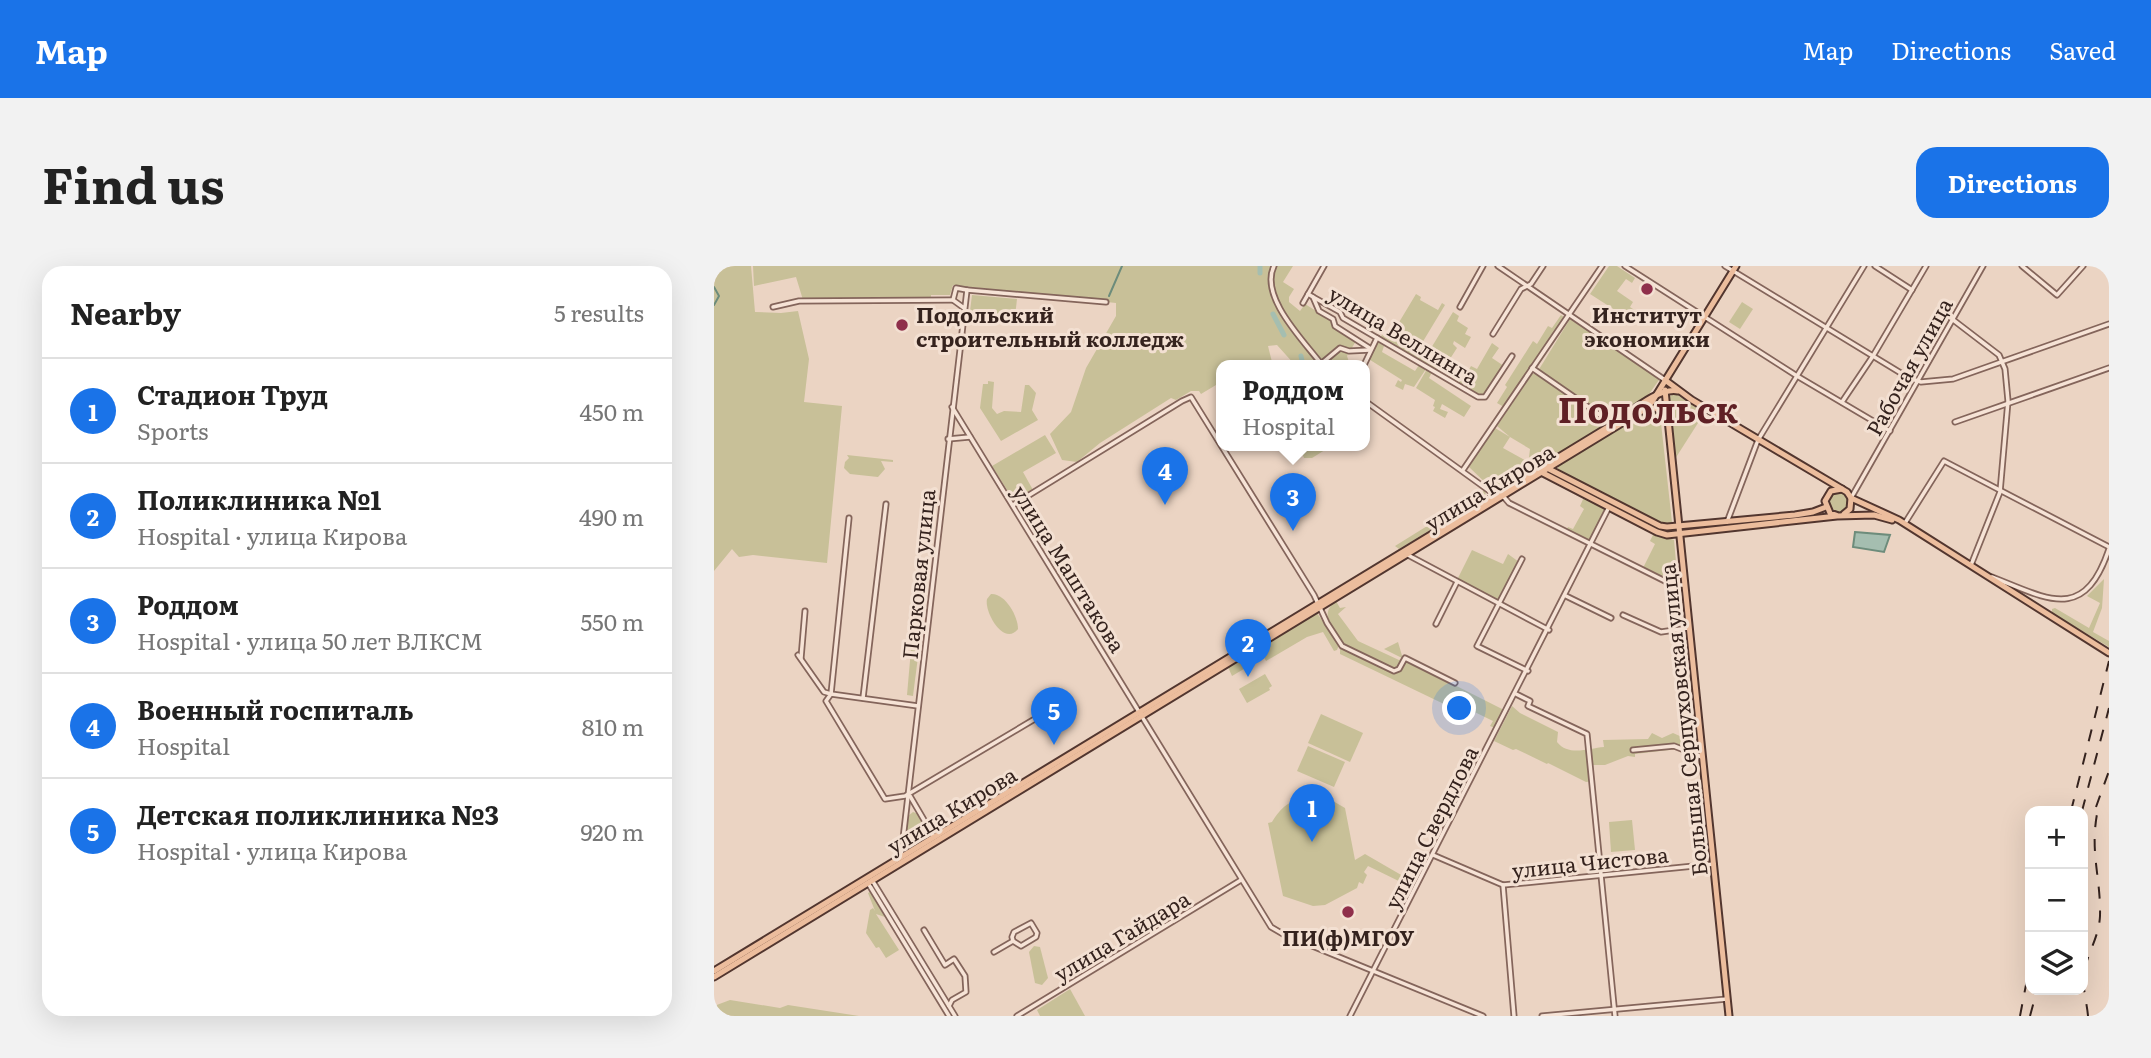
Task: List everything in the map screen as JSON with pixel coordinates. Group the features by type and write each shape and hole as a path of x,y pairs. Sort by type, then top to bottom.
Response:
{"main road":[{"path":"1655,395 1735,268"},
{"path":"1665,380 1678,391 1844,491 1851,498 1887,514 2109,653"},
{"name":"Большая Серпуховская улица","path":"1665,380 1667,421 1729,1016"},
{"path":"1655,395 1665,391 1678,391"},
{"name":"улица Кирова","path":"1543,469 1655,395"},
{"name":"улица Кирова","path":"870,880 900,858 1644,409 1655,395"},
{"path":"1644,409 1651,407 1660,411 1667,421"},
{"path":"1543,469 1667,535 1678,530 1727,522 1810,513 1826,507"},
{"path":"1844,491 1836,489 1827,496 1826,507 1830,513 1839,515 1850,509 1851,498"},
{"path":"1611,505 1678,530 1874,514 1905,525"},
{"name":"улица Кирова","path":"1398,556 1406,554 1441,530"},
{"name":"улица Кирова","path":"714,974 918,853 935,839"}],"street":[{"path":"1274,266 1270,276 1271,291 1294,330 1319,360"},
{"path":"1303,303 1324,266"},
{"path":"1460,307 1483,266"},
{"path":"1498,266 1665,380"},
{"path":"1493,334 1521,289 1531,284 1543,266"},
{"path":"1462,470 1602,266"},
{"path":"1625,266 1797,376 1890,431"},
{"path":"1726,266 1735,268 1916,382 1948,380 2109,324"},
{"path":"1727,522 1758,440 1864,266"},
{"path":"1875,266 1912,290"},
{"path":"1842,402 1873,356 1926,266"},
{"name":"Рабочая улица","path":"1851,498 1983,266"},
{"path":"2022,266 2057,295 2083,266"},
{"path":"953,300 956,288 1106,302"},
{"name":"Парковая улица","path":"900,858 967,290"},
{"name":"улица Веллинга","path":"1308,294 1478,397 1485,397 1512,356"},
{"path":"1313,297 1316,307 1333,319 1335,326 1371,349"},
{"path":"772,307 799,301 953,300 964,308"},
{"path":"1952,319 1999,355 2005,369 2007,405 2000,492 1970,567"},
{"path":"1366,360 1377,338"},
{"path":"1326,360 1340,348 1349,351 1371,349"},
{"path":"1532,368 1613,424"},
{"path":"1955,422 2109,368"},
{"path":"1013,505 1191,397 1216,438"},
{"path":"1370,405 1509,503 1673,585 1684,585"},
{"name":"улица Маштакова","path":"952,407 1264,918 1279,932 1483,1016"},
{"path":"948,439 970,437"},
{"path":"1224,451 1333,634 1345,649 1394,671 1399,669 1405,658 1455,683"},
{"path":"1905,525 1944,461 2109,548 2097,579 2086,590 2065,600 2043,598 1978,571"},
{"name":"Рабочая улица","path":"1844,491 1861,482"},
{"path":"863,698 886,504"},
{"name":"улица Свердлова","path":"1350,1016 1611,505"},
{"path":"849,518 831,694 826,701 885,799 909,794 1055,707"},
{"path":"1406,554 1549,630"},
{"path":"1522,559 1477,646 1528,671"},
{"path":"1436,624 1457,582"},
{"path":"1566,596 1611,618"},
{"path":"801,660 805,611"},
{"path":"1623,615 1661,632 1688,628"},
{"path":"798,655 824,692 918,706"},
{"path":"1516,694 1530,701 1528,706 1587,734 1615,1016"},
{"path":"1633,750 1679,747 1702,757"},
{"path":"909,794 935,839"},
{"path":"903,843 910,852 918,853"},
{"name":"улица Чистова","path":"1433,855 1503,885 1714,864"},
{"path":"870,880 908,945 955,1016"},
{"name":"улица Гайдара","path":"1017,1016 1241,880"},
{"path":"1503,885 1514,1016"},
{"path":"1031,923 1037,933 1036,937 1021,946 1013,941 1014,932 1031,923"},
{"path":"923,930 945,965 954,959 965,976 966,992 952,1000 949,1006"},
{"path":"994,952 1013,941"},
{"path":"940,995 949,1016"},
{"path":"1542,1016 1727,999"}],"shaded area":[{"path":"714,266 751,266 755,312 798,311 809,359 804,402 842,406 827,563 753,555 739,557 732,549 714,571"},
{"path":"753,266 1293,266 1283,282 1294,289 1289,302 1300,311 1305,304 1356,341 1347,356 1348,360 1290,360 1277,345 1268,346 1272,360 1216,360 1216,385 1201,394 1199,391 1191,391 1176,400 1171,398 1100,443 1077,462 1062,460 1050,434 1071,412 1086,368 1116,316 1116,303 953,285 950,295 931,295 931,298 803,300 796,277 754,286"},
{"path":"1609,266 1617,266 1635,278 1632,283 1626,279 1617,291 1633,302 1630,307 1636,311 1632,317 1629,314 1626,317 1590,294"},
{"path":"1416,294 1421,297 1420,300 1438,310 1442,303 1445,305 1416,353 1425,358 1453,312 1459,316 1457,321 1468,328 1465,334 1471,337 1465,348 1454,341 1453,344 1457,348 1448,362 1442,361 1436,371 1380,338 1382,335 1389,339"},
{"path":"972,295 1017,299 1014,325 969,319"},
{"path":"1742,302 1753,309 1740,329 1729,322"},
{"path":"1561,315 1565,318 1504,407 1497,403 1507,387 1505,385 1533,341 1537,344 1548,326 1552,328"},
{"path":"1570,319 1658,378 1642,404 1612,422 1538,371"},
{"path":"1376,341 1384,346 1382,352 1415,371 1419,365 1426,369 1414,387 1405,384 1403,390 1395,386 1398,380 1402,380 1367,358"},
{"path":"1492,343 1499,348 1492,358 1504,366 1485,396 1478,396 1452,381 1457,372 1466,375 1471,366 1477,369"},
{"path":"1427,369 1432,372 1429,378 1471,406 1464,417 1442,404 1440,409 1448,412 1445,418 1433,411 1435,400 1416,388"},
{"path":"1536,373 1601,417 1606,425 1543,462 1529,457 1530,449 1497,426 1532,374"},
{"path":"988,381 994,382 992,408 997,414 1004,411 1021,412 1025,385 1029,385 1036,393 1032,410 1038,420 1001,441 980,408 983,384 988,384"},
{"path":"1677,395 1705,412 1675,459 1669,397"},
{"path":"1650,409 1660,414 1672,522 1666,526 1558,472 1558,466"},
{"path":"1495,428 1510,437 1503,448 1530,463 1532,467 1493,490 1469,467"},
{"path":"1045,435 1056,453 1023,472 1033,490 1014,501 992,466"},
{"path":"1301,451 1323,451 1312,458 1304,458"},
{"path":"847,455 893,462 881,461 885,469 878,477 850,474 844,468 849,458"},
{"path":"1485,490 1486,496 1399,549 1395,546"},
{"path":"1839,491 1849,498 1850,502 1843,512 1839,513 1829,506 1828,502 1835,492"},
{"path":"1584,497 1606,510 1590,542 1566,531 1568,527 1573,529 1584,509 1580,506"},
{"path":"1855,532 1890,535 1884,552 1853,547"},
{"path":"1654,533 1674,540 1678,584 1643,568 1655,544 1650,541"},
{"path":"1472,550 1503,564 1508,554 1519,562 1498,601 1457,580"},
{"path":"2104,579 2102,608 2093,632 2109,641 2109,647 2052,613 2055,608 2089,628 2100,603 2087,596"},
{"path":"991,594 1006,601 1013,612 1018,629 1013,633 1001,631 992,619 987,605"},
{"path":"1336,601 1340,608 1346,607 1338,614 1358,641 1399,660 1402,658 1384,649 1398,642 1403,659 1506,711 1495,728 1490,726 1493,721 1452,701 1449,706 1446,705 1340,654 1338,639 1328,619 1330,607"},
{"path":"1317,613 1339,645 1337,650 1334,651 1323,632 1307,637 1266,661 1264,657 1232,676 1228,667"},
{"path":"914,615 923,617 913,696 907,695"},
{"path":"1265,674 1272,686 1270,690 1247,703 1239,689"},
{"path":"1512,706 1520,713 1558,732 1557,742 1567,749 1604,747 1603,740 1648,739 1652,733 1662,738 1673,733 1682,737 1694,735 1697,759 1687,758 1686,754 1678,749 1635,754 1635,757 1628,756 1605,765 1592,765 1593,781 1586,782 1494,741"},
{"path":"1321,714 1363,733 1350,762 1308,743"},
{"path":"1308,746 1345,762 1334,787 1297,771"},
{"path":"1315,795 1326,797 1345,808 1355,860 1365,854 1415,883 1413,888 1368,866 1364,872 1367,875 1363,884 1359,882 1357,888 1325,905 1313,906 1283,896 1268,823 1290,803"},
{"path":"913,812 924,822 929,837 908,848 905,843 908,816"},
{"path":"1632,820 1635,850 1611,852 1609,822"},
{"path":"870,892 885,917 876,914 899,950 886,958 866,933 870,910 873,908 875,911 868,893"},
{"path":"1034,946 1040,947 1048,978 1042,985 1035,983 1029,952"},
{"path":"1070,989 1085,1016 1040,1016 1037,1010"},
{"path":"730,1000 780,1008 788,1005 859,1016 714,1016 714,1006"}],"waterway":[{"path":"1109,296 1122,266"},
{"path":"1260,266 1260,273"},
{"path":"714,287 719,296 714,305"},
{"path":"1273,314 1284,335"},
{"path":"1301,356 1302,360"}],"railway":[{"path":"2072,806 2109,661"},
{"path":"2083,806 2109,708"},
{"path":"2096,807 2109,771"},
{"path":"2088,1016 2084,973 2098,931 2100,916 2095,851 2098,809"},
{"path":"2020,1016 2025,990"},
{"path":"2030,1016 2036,995"}],"place":[{"name":"Институт экономики","path":"1647,289"},
{"name":"Подольский строительный колледж","path":"902,325"},
{"name":"Военный госпиталь","path":"1165,505"},
{"name":"Роддом","path":"1293,531"},
{"name":"Поликлиника №1","path":"1248,677"},
{"name":"Детская поликлиника №3","path":"1054,745"},
{"name":"Стадион Труд","path":"1312,842"},
{"name":"ПИ(ф)МГОУ","path":"1348,912"}],"district":[{"name":"Подольск","path":"1648,408"}]}
